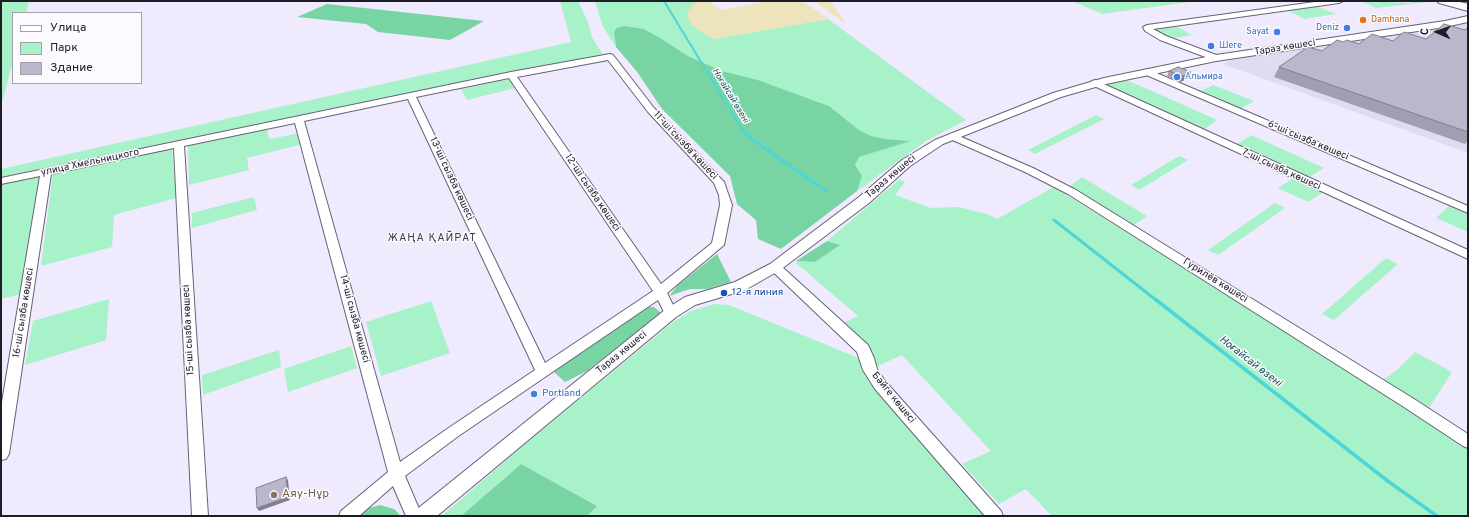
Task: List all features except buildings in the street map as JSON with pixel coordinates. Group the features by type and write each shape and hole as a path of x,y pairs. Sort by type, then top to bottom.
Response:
{"main road":[{"path":"1442,1 1468,4"},
{"path":"1455,3 1468,9"}],"street":[{"path":"1216,58 1163,38 1147,28 1339,1"},
{"name":"Тараз көшесі","path":"423,516 671,313 690,301 740,286 775,267 864,200 906,162 930,147 952,136 1056,95 1095,83 1216,58 1445,24 1468,19"},
{"name":"улица Хмельницкого","path":"1,181 511,75 610,57"},
{"name":"11-ші сызба көшесі","path":"347,516 396,474 452,433 660,292 718,245 726,205 719,182 651,110 610,57"},
{"name":"6-ші сызба көшесі","path":"1147,72 1468,210"},
{"name":"12-ші сызба көшесі","path":"511,75 660,292 671,313"},
{"name":"7-ші сызба көшесі","path":"1095,83 1468,255"},
{"name":"13-ші сызба көшесі","path":"412,96 543,372"},
{"name":"14-ші сызба көшесі","path":"299,120 396,474 414,516"},
{"name":"Гурилёв көшесі","path":"952,136 1029,170 1072,192 1403,399 1468,442"},
{"name":"15-ші сызба көшесі","path":"179,144 200,516"},
{"name":"16-ші сызба көшесі","path":"1,454 46,172"},
{"name":"Бәйге көшесі","path":"775,267 863,349 870,370 880,385 995,516"}],"shaded area":[{"path":"1468,23 1468,153 1223,64 1237,58"}],"green space":[{"path":"1,1 29,1 26,12 12,12 12,65 1,106"},
{"path":"560,1 578,1 588,22 592,37 603,55 508,72 1,177 1,169 571,42"},
{"path":"595,1 705,1 697,2 691,24 714,39 828,19 966,120 926,141 857,191 862,176 855,165 859,157 910,141 871,136 859,130 829,106 758,80 722,71 688,56 644,29 614,32 616,47 603,27"},
{"path":"1072,1 1197,1 1102,14"},
{"path":"1361,1 1412,3 1413,1 1428,2 1376,8"},
{"path":"327,4 484,21 450,40 378,32 366,24 297,17"},
{"path":"1316,6 1336,14 1304,19 1287,10"},
{"path":"1174,25 1192,35 1168,39 1152,29"},
{"path":"624,26 644,29 688,56 722,71 758,80 829,106 859,130 871,136 885,139 911,141 859,157 855,165 862,176 857,191 781,249 758,239 756,220 737,204 730,176 662,109 638,73 616,47 614,32 617,28"},
{"path":"509,79 515,88 467,100 461,89"},
{"path":"1126,80 1217,120 1203,130 1103,84"},
{"path":"1213,85 1254,101 1238,110 1198,92"},
{"path":"1096,115 1104,119 1035,154 1028,150"},
{"path":"267,129 269,139 301,133 303,144 247,158 249,170 189,185 188,145"},
{"path":"1251,135 1324,168 1308,178 1236,145"},
{"path":"172,148 176,198 114,215 112,247 41,266 53,173"},
{"path":"1179,156 1188,160 1139,190 1131,185"},
{"path":"39,176 21,294 1,299 1,184"},
{"path":"1082,177 1147,216 1134,225 1070,186"},
{"path":"1295,177 1325,191 1308,202 1278,188"},
{"path":"900,179 905,182 895,195 931,208 958,207 987,214 997,219 1054,187 1468,447 1468,516 1052,516 1026,489 999,504 962,464 991,451 902,355 876,367 871,349 843,323 858,316 796,263 796,261 815,262 839,244 827,241"},
{"path":"254,197 257,210 192,228 192,213"},
{"path":"1275,203 1285,208 1218,255 1208,250"},
{"path":"1450,205 1468,213 1468,232 1436,218"},
{"path":"827,241 840,245 815,262 796,261"},
{"path":"717,254 731,282 707,289 690,289 669,296 678,285"},
{"path":"1386,258 1398,264 1334,320 1322,314"},
{"path":"109,299 106,340 25,365 33,321"},
{"path":"431,301 450,353 381,376 366,322"},
{"path":"715,304 729,305 861,359 869,382 984,516 587,516 597,506 521,464 461,516 442,516 520,448 673,322 691,311"},
{"path":"645,307 654,307 661,313 587,371 565,382 553,371"},
{"path":"351,346 357,368 288,392 284,369"},
{"path":"279,350 281,367 203,395 202,375"},
{"path":"1415,352 1452,372 1429,408 1383,380 1397,370"},
{"path":"521,464 597,506 587,516 461,516"},
{"path":"380,505 394,509 399,514 398,516 355,516 364,509"}],"sand":[{"path":"709,1 720,10 769,1 803,1 828,19 714,39 691,24 688,17 688,11 693,5 697,2"},
{"path":"814,1 831,1 846,24"}],"waterway":[{"name":"Ноғайсай өзені","path":"664,1 743,131"},
{"name":"Ноғайсай өзені","path":"743,131 753,140 826,191"},
{"name":"Ноғайсай өзені","path":"1054,220 1156,300"},
{"name":"Ноғайсай өзені","path":"1155,299 1389,482 1437,516"}],"place":[{"name":"Damhana","path":"1363,20"},
{"name":"Deniz","path":"1347,28"},
{"name":"Sayat","path":"1277,32"},
{"name":"Шеге","path":"1211,46"},
{"name":"Альмира","path":"1177,77"},
{"name":"12-я линия","path":"724,293"},
{"name":"Portland","path":"534,394"},
{"name":"Аяу-Нұр","path":"274,495"}],"district":[{"name":"ЖАҢА ҚАЙРАТ","path":"432,239"}]}
